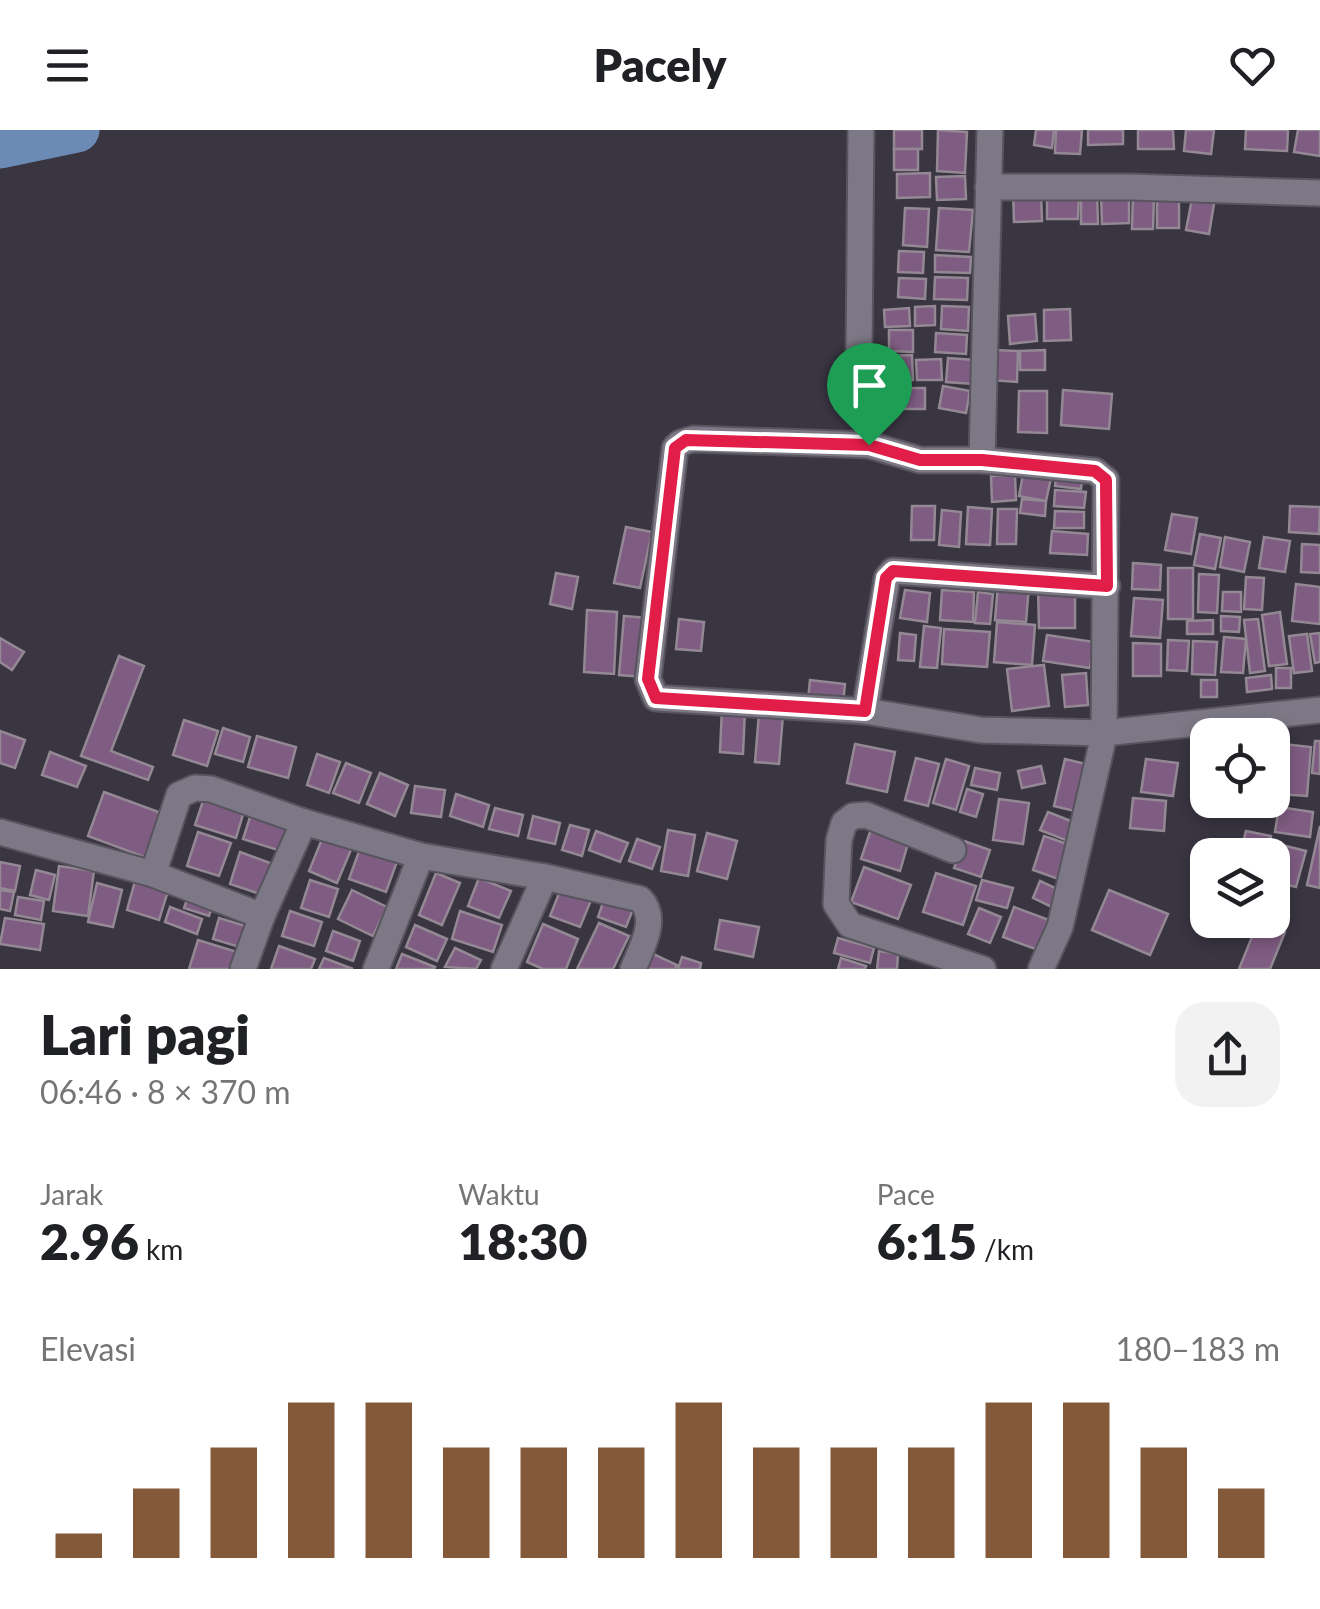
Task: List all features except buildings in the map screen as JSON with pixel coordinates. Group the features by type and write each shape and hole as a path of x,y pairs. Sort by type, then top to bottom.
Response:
{"street":[{"path":"860,130 859,357 869,445"},
{"path":"982,460 990,130"},
{"path":"988,187 1320,193"},
{"path":"1041,969 1060,928 1094,792 1104,733 1107,586 1106,480 1102,474 982,460 920,460 869,445 686,440 675,448 648,679 656,698 865,711 980,730 1104,733 1320,710"},
{"path":"865,711 886,578 893,571 1107,586"},
{"path":"153,874 180,795 188,790 211,789 304,822 421,856 640,898 647,906 649,924 633,969"},
{"path":"953,850 866,815 853,816 844,823 839,840 836,904 850,926 983,969"},
{"path":"243,969 304,822"},
{"path":"0,832 153,874 262,916"},
{"path":"376,969 421,856"},
{"path":"504,969 545,877"}],"waterway":[{"path":"0,146 77,130"}],"route":[{"path":"686,440 869,445 920,460 982,460 1102,474 1106,480 1107,586 893,571 886,578 865,711 656,698 648,679 675,448 686,440"}]}
